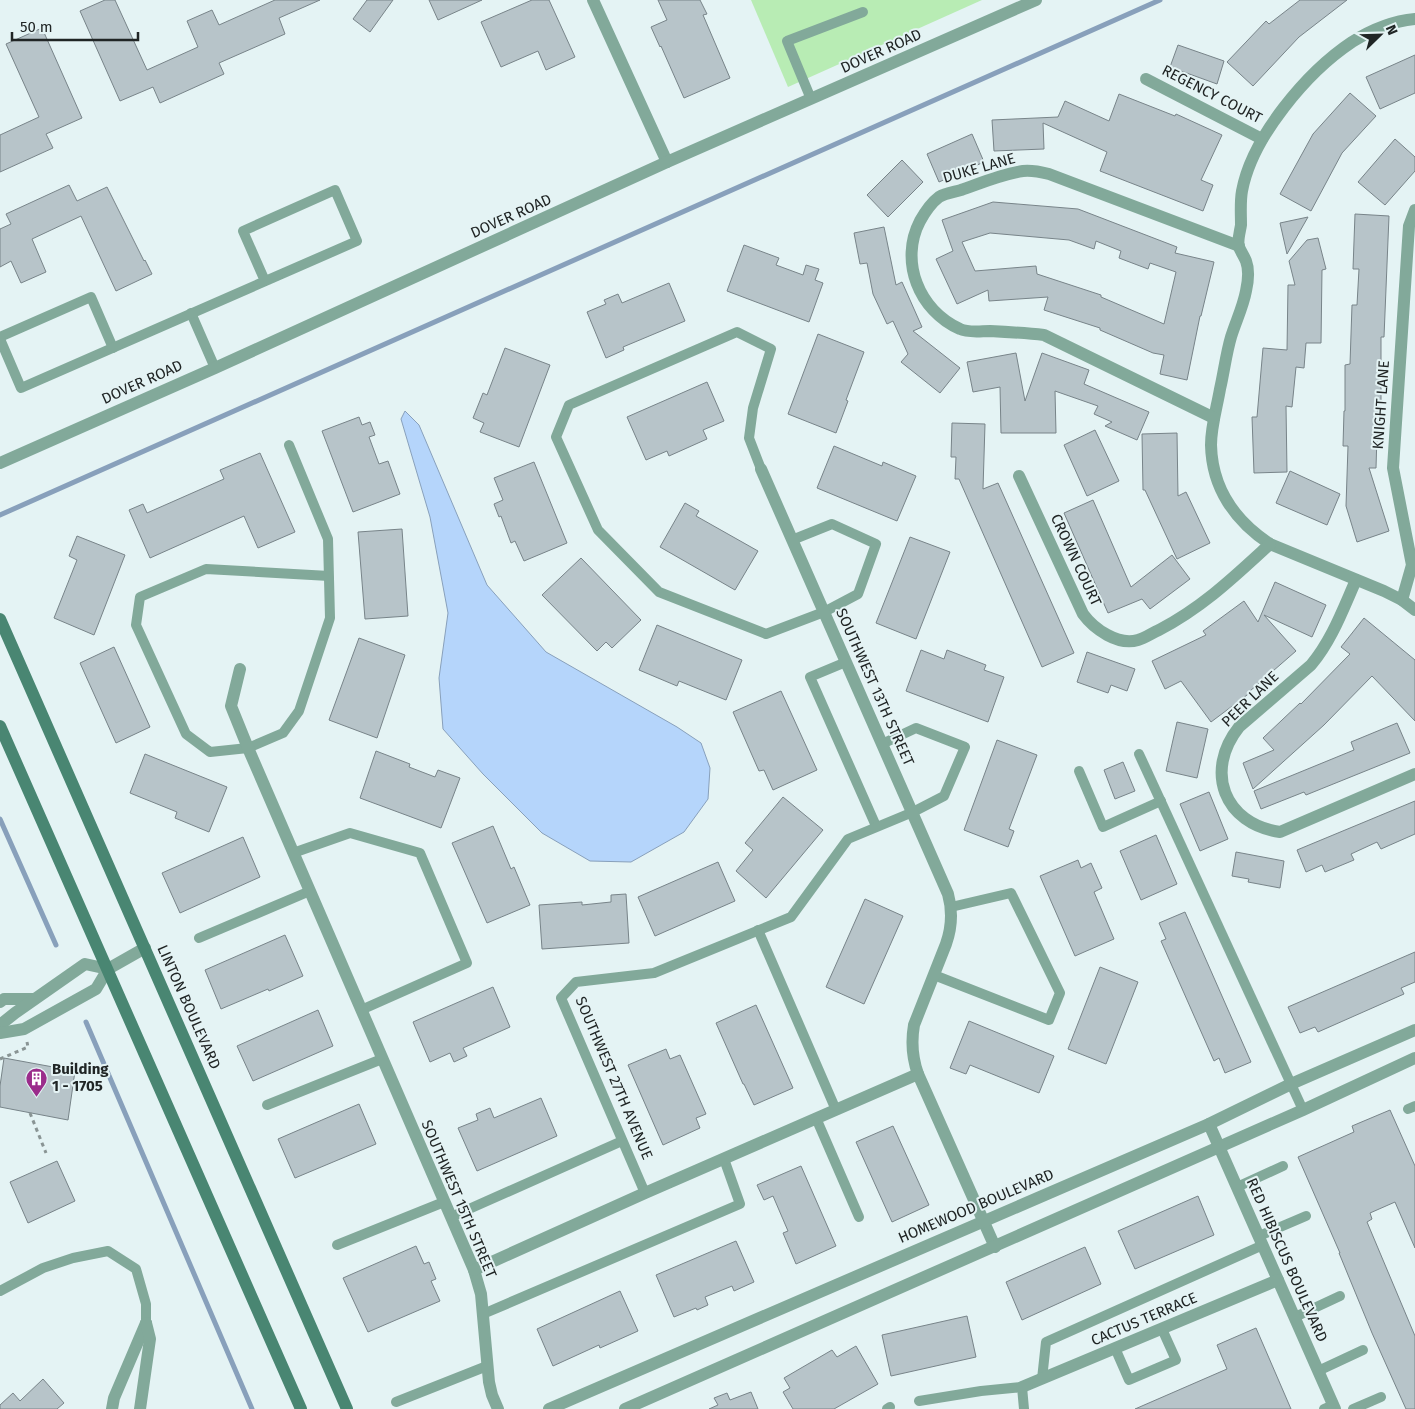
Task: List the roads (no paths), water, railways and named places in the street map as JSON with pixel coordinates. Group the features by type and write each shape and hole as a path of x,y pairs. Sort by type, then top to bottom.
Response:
{"main road":[{"name":"LINTON BOULEVARD","path":"0,619 347,1409"},
{"path":"0,726 301,1409"}],"street":[{"path":"593,0 667,162"},
{"name":"DOVER ROAD","path":"0,463 215,368 667,162 1036,0"},
{"path":"1415,19 1396,22 1373,31 1352,42 1331,58 1302,86 1284,107 1262,139 1248,167 1242,190 1239,246 1247,262 1246,289 1244,302 1231,338 1214,418 1211,443 1214,470 1223,495 1238,517 1247,526 1270,544 1384,591 1402,600 1415,610"},
{"name":"REGENCY COURT","path":"1146,78 1262,139"},
{"name":"DUKE LANE","path":"1214,418 1044,335 962,330 945,321 930,308 919,291 912,266 913,240 923,215 940,196 1010,174 1036,171 1050,174 1239,246"},
{"name":"KNIGHT LANE","path":"1402,600 1412,565 1393,468 1409,226 1415,210"},
{"name":"SOUTHWEST 13TH STREET","path":"761,469 913,812 948,894 952,913"},
{"name":"CROWN COURT","path":"1019,476 1082,614 1090,623 1111,637 1137,641 1174,622 1221,590 1270,544"},
{"name":"PEER LANE","path":"1356,580 1320,654 1311,665 1239,727 1232,737 1226,747 1223,758 1222,782 1238,813 1247,821 1257,827 1280,832 1415,774"},
{"name":"SOUTHWEST 15TH STREET","path":"240,670 231,706 474,1270 481,1294 492,1395 498,1409"},
{"path":"952,913 946,944 914,1025 912,1050 918,1074 995,1247"},
{"path":"0,1033 24,1029 96,989 108,969 145,948"},
{"path":"0,1025 85,964 108,969"},
{"path":"0,1002 4,999 34,999"},
{"name":"HOMEWOOD BOULEVARD","path":"549,1409 1209,1124 1291,1084 1415,1030"},
{"path":"626,1409 1303,1110 1415,1058"},
{"path":"474,1270 918,1074"},
{"name":"RED HIBISCUS BOULEVARD","path":"1209,1124 1295,1317 1318,1371 1331,1408"},
{"name":"CACTUS TERRACE","path":"1022,1387 1278,1280"},
{"path":"112,1409 114,1398 146,1323"},
{"path":"140,1409 150,1338 146,1323"}],"lane":[{"path":"811,99 787,41 863,12"},
{"path":"113,348 91,297 0,338 21,388 113,348 191,314 357,241 335,190 243,231 265,281"},
{"path":"191,314 215,368"},
{"path":"761,469 749,438 753,408 771,349 737,332 569,405 556,437 598,530 659,592 766,634 824,612 858,594 876,544 832,524 792,540"},
{"path":"289,445 328,538 329,576 330,618 299,711 283,733 248,748 210,752 186,734 136,625 140,597 206,569 329,576"},
{"path":"846,662 810,677 876,826"},
{"name":"SOUTHWEST 27TH AVENUE","path":"645,1193 561,998 576,982 654,973 791,917 848,839 913,812 944,796 965,747 916,728 882,744"},
{"path":"1139,754 1303,1110"},
{"path":"1079,771 1104,827 1161,801"},
{"path":"293,853 350,833 420,853 467,963 361,1010"},
{"path":"199,938 310,891"},
{"path":"934,975 1049,1020 1060,994 1011,892 952,913"},
{"path":"758,930 836,1110"},
{"path":"267,1105 382,1059"},
{"path":"816,1118 859,1217"},
{"path":"451,1217 622,1141"},
{"path":"483,1314 740,1204 724,1158"},
{"path":"1237,1187 1283,1166"},
{"path":"337,1245 444,1202"},
{"path":"1042,1379 1046,1342 1261,1241 1306,1216"},
{"path":"0,1291 44,1268 73,1258 108,1251 136,1269 146,1304 146,1323"},
{"path":"1295,1317 1340,1296"},
{"path":"1115,1348 1128,1380 1176,1360 1162,1329"},
{"path":"1318,1371 1363,1350"},
{"path":"396,1402 488,1366"},
{"path":"919,1401 981,1391 1022,1387 1024,1409"},
{"path":"1353,1409 1381,1397"}],"water":[{"path":"405,411 419,425 487,585 546,652 677,727 701,743 710,768 708,799 684,832 631,862 590,861 542,833 483,774 443,729 439,678 448,613 430,517 401,419"}],"waterway":[{"path":"0,515 1160,0"},
{"path":"0,819 56,945"},
{"path":"86,1022 252,1409"}],"place":[{"name":"Building 1 - 1705","path":"36,1097"}]}
